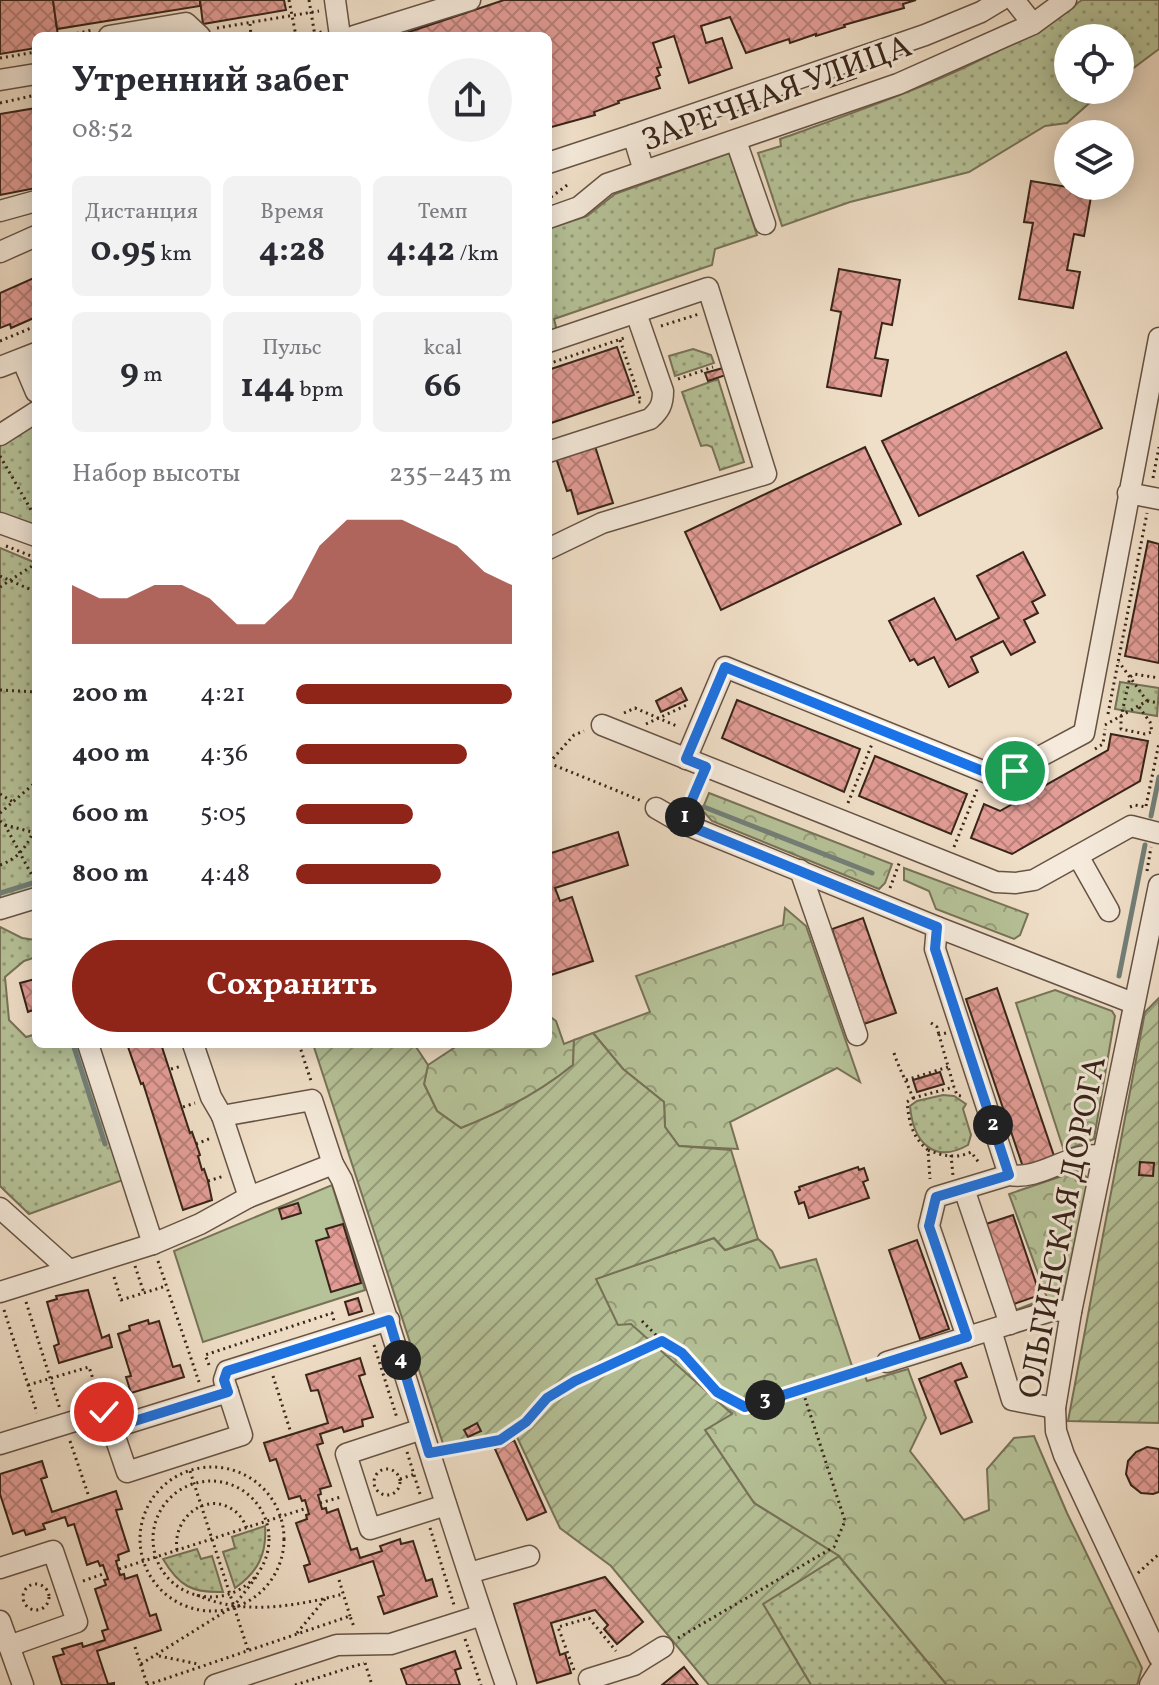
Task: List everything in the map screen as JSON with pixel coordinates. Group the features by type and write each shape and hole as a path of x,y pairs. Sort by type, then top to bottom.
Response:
{"street":[{"path":"369,32 470,0"},
{"path":"552,162 925,35 981,12 1001,0"},
{"path":"1014,0 1033,24"},
{"name":"ЗАРЕЧНАЯ УЛИЦА","path":"552,217 579,207 607,184 898,84 1033,24 1066,0"},
{"path":"327,5 331,32"},
{"path":"109,32 186,23 209,32"},
{"path":"0,80 32,75"},
{"path":"633,135 644,171"},
{"path":"736,141 765,224"},
{"path":"0,211 32,202"},
{"path":"0,252 32,238"},
{"path":"552,341 708,288 766,474 637,503 552,547"},
{"path":"552,451 650,419 663,403 663,391 636,313"},
{"path":"686,759 725,667 1000,778 1084,733 1159,338"},
{"path":"0,367 29,356"},
{"path":"0,435 32,415"},
{"path":"1128,493 1155,498"},
{"path":"0,523 32,535"},
{"path":"602,725 996,882 1034,880 1131,826 1150,831"},
{"path":"656,808 682,823 882,905 1133,1003"},
{"path":"1078,856 1109,911"},
{"path":"800,870 857,1035"},
{"name":"ОЛЬГИНСКАЯ ДОРОГА","path":"1159,885 1071,1312 1055,1408 1056,1431 1064,1455 1159,1657"},
{"path":"814,910 821,898 843,888"},
{"path":"0,909 32,899"},
{"path":"937,927 935,949 1009,1175"},
{"path":"89,1048 153,1244"},
{"path":"194,1048 211,1097 222,1116 249,1197"},
{"path":"222,1116 312,1100 389,1320 412,1432 429,1453 506,1685"},
{"path":"967,1337 929,1226 936,1197 1009,1175 1022,1177 1086,1155 1103,1156"},
{"path":"1,1299 68,1269 153,1244 200,1224 249,1197 333,1164"},
{"path":"964,1189 1000,1327 1012,1400 1055,1408"},
{"path":"0,1208 68,1269"},
{"path":"887,1362 1054,1310 1071,1312"},
{"path":"0,1444 104,1412 127,1472 242,1435 224,1380 227,1371 389,1320"},
{"path":"112,1428 228,1392"},
{"path":"412,1432 346,1454 370,1529 446,1505"},
{"path":"0,1568 53,1551 77,1622 9,1646"},
{"path":"469,1573 529,1556"},
{"path":"215,1685 337,1645 391,1644 482,1615"},
{"path":"0,1621 23,1685"},
{"path":"584,1681 625,1674 663,1647"},
{"path":"1150,1685 1159,1671"}],"path":[{"path":"289,0 295,32"},
{"path":"309,0 314,32"},
{"path":"209,32 311,12 327,5"},
{"path":"249,22 250,32"},
{"path":"0,58 32,53"},
{"path":"0,103 32,96"},
{"path":"552,196 570,183"},
{"path":"0,341 32,328"},
{"path":"620,340 641,402 627,406"},
{"path":"671,381 716,366"},
{"path":"1092,750 1103,744 1155,498 1159,447"},
{"path":"0,456 32,513"},
{"path":"0,544 32,556"},
{"path":"0,587 32,566"},
{"path":"0,576 32,590"},
{"path":"1119,662 1147,701 1159,703"},
{"path":"1139,707 1150,722 1152,732 1145,734 1121,729 1130,677 1134,674 1159,678"},
{"path":"0,690 32,692"},
{"path":"1105,725 1147,701"},
{"path":"845,809 874,740"},
{"path":"1150,831 1146,807 1159,743"},
{"path":"552,764 656,808"},
{"path":"682,823 706,767"},
{"path":"952,852 980,782"},
{"path":"0,813 32,785"},
{"path":"0,794 13,802"},
{"path":"1121,812 1135,805 1146,807"},
{"path":"0,821 32,871"},
{"path":"5,825 32,832"},
{"path":"0,865 21,852 32,836"},
{"path":"882,905 907,847"},
{"path":"931,1023 937,1027 939,1035"},
{"path":"300,1048 312,1085 312,1100"},
{"path":"894,1053 913,1098"},
{"path":"906,1080 949,1067"},
{"path":"954,1087 907,1102 909,1125 918,1142 928,1150 940,1155 963,1156 971,1152"},
{"path":"928,1150 930,1181 936,1197"},
{"path":"124,1269 158,1259 201,1390"},
{"path":"135,1266 144,1293"},
{"path":"113,1272 121,1300 166,1286"},
{"path":"25,1298 62,1414"},
{"path":"1,1299 39,1421"},
{"path":"213,1377 205,1355 332,1313 335,1323 339,1325"},
{"path":"642,1321 662,1341 682,1353 717,1392 745,1407 887,1362"},
{"path":"371,1336 412,1432 425,1511 481,1685"},
{"path":"429,1453 500,1440 526,1422 547,1398 575,1381 662,1341"},
{"path":"28,1385 89,1367 100,1401"},
{"path":"271,1368 290,1430"},
{"path":"663,1647 834,1547 845,1521 802,1389"},
{"path":"67,1432 88,1494"},
{"path":"187,1462 255,1672"},
{"path":"212,1467 235,1470 255,1480 271,1496 281,1516 285,1539 281,1561 271,1582 255,1597 212,1612 189,1608 169,1597 153,1581 143,1560 140,1538 144,1516 154,1496 170,1480 190,1470 212,1467"},
{"path":"384,1469 393,1470 400,1479 400,1489 390,1495 380,1495 375,1486 375,1476 384,1469"},
{"path":"141,1664 234,1606 250,1588 267,1557 267,1521 259,1505 246,1492 230,1484 212,1481 194,1483 178,1491 165,1504 156,1520 156,1556 171,1579 210,1601 234,1606 302,1603 343,1594"},
{"path":"177,1550 175,1539 183,1519 201,1505 223,1504 238,1513 247,1528"},
{"path":"119,1569 307,1508"},
{"path":"1124,1584 1159,1554"},
{"path":"194,1594 212,1597 230,1593 246,1585 258,1573"},
{"path":"339,1580 350,1616"},
{"path":"31,1584 42,1584 49,1592 49,1603 41,1610 29,1610 23,1602 23,1591 31,1584"},
{"path":"584,1681 558,1627 589,1618 625,1674"},
{"path":"135,1647 147,1684"},
{"path":"158,1656 202,1664"},
{"path":"365,1663 372,1685"},
{"path":"364,1685 370,1679"}],"green space":[{"path":"1082,0 1159,0 1159,49 1134,68 1134,24 1054,24 1054,104 1088,104 1070,120 1054,120 1054,125 1045,126 969,172 850,202 782,226 758,153 781,146 780,139 898,96 973,64 1046,24"},
{"path":"729,153 757,235 715,249 712,265 554,319 557,331 552,333 552,228 587,216 615,194"},
{"path":"693,349 711,355 714,363 675,376 669,356"},
{"path":"718,379 744,462 720,470 712,447 701,446 682,392"},
{"path":"32,426 32,525 11,521 0,512 0,446"},
{"path":"0,548 32,561 32,889 0,900"},
{"path":"1120,682 1159,688 1157,716 1115,709"},
{"path":"709,793 892,864 885,883 879,889 712,821 702,810"},
{"path":"904,868 1028,914 1020,935 1014,939 936,909 929,891 904,880"},
{"path":"785,908 806,926 860,1082 837,1068 730,1122 738,1149 679,1146 665,1127 664,1102 623,1069 593,1033 650,1012 636,976 783,925"},
{"path":"0,927 32,939 32,958 5,977 9,1020 26,1037 32,1035 32,1048 80,1048 123,1180 29,1214 0,1186"},
{"path":"1055,990 1112,1011 1115,1016 1094,1139 1064,1151 1016,1003"},
{"path":"1159,998 1159,1423 1068,1421 1145,1012"},
{"path":"552,1018 564,1044 574,1040 573,1065 520,1101 461,1128 437,1111 424,1084 428,1065 454,1048 552,1048"},
{"path":"593,1033 623,1069 664,1102 665,1127 679,1146 731,1150 758,1239 725,1250 714,1238 596,1279 618,1325 631,1324 732,1414 705,1430 754,1503 839,1556 763,1604 811,1685 709,1685 611,1566 560,1528 517,1437 447,1456 314,1048 417,1048 428,1065 424,1084 437,1111 461,1128 520,1101 573,1065 574,1040"},
{"path":"943,1095 954,1096 966,1104 963,1109 971,1135 968,1145 956,1151 935,1151 927,1146 915,1130 912,1119 910,1106 917,1101"},
{"path":"1080,1170 1090,1181 1063,1300 1016,1317 1013,1311 1047,1298 1009,1194"},
{"path":"332,1185 365,1290 203,1342 174,1251"},
{"path":"714,1238 725,1250 758,1239 772,1251 780,1268 816,1259 852,1366 860,1364 867,1381 908,1369 926,1418 910,1451 964,1520 989,1510 987,1469 1014,1438 1034,1436 1067,1513 1142,1668 1137,1685 947,1685 839,1556 754,1503 705,1430 732,1413 618,1326 595,1279"},
{"path":"265,1526 259,1562 250,1576 235,1588 223,1552 235,1548 232,1537"},
{"path":"197,1549 201,1559 212,1556 223,1592 187,1586 163,1559"},
{"path":"839,1556 947,1685 811,1685 763,1604"}],"building":[{"path":"0,0 53,0 57,32 32,32 32,49 0,54"},
{"path":"53,0 200,0 200,6 57,29"},
{"path":"200,0 284,0 286,10 203,24"},
{"path":"504,0 916,0 903,4 904,8 845,27 790,43 789,39 746,53 730,17 701,26 706,43 722,38 732,68 689,83 674,36 653,43 661,67 657,68 660,75 656,77 660,88 618,101 594,112 595,115 552,127 552,32 409,32"},
{"path":"853,71 856,78 830,87 827,80"},
{"path":"32,109 32,189 0,195 0,114"},
{"path":"1031,181 1054,185 1054,200 1090,200 1084,236 1074,234 1067,270 1080,272 1073,308 1019,299 1033,223 1024,222"},
{"path":"839,269 900,280 892,325 882,323 875,358 888,360 881,396 827,387 841,312 831,310"},
{"path":"32,279 32,319 11,328 10,324 0,328 0,293"},
{"path":"617,347 634,395 552,423 552,369"},
{"path":"1066,352 1102,428 919,516 882,441"},
{"path":"723,368 726,375 708,381 705,373"},
{"path":"595,446 613,503 578,514 556,458"},
{"path":"865,447 901,524 721,610 685,532"},
{"path":"1148,541 1159,544 1159,663 1125,656"},
{"path":"1023,552 1045,595 1032,602 1038,613 1024,620 1035,642 1011,655 1003,641 971,657 978,672 949,687 934,657 918,665 914,659 910,661 889,621 934,598 956,640 999,618 977,576"},
{"path":"681,688 687,700 661,712 656,701"},
{"path":"737,700 860,749 844,792 722,738"},
{"path":"1111,734 1148,741 1140,781 1012,854 971,838 984,804 1000,811 1108,750"},
{"path":"875,756 967,794 951,834 859,796"},
{"path":"618,832 628,865 555,888 560,901 572,897 593,961 552,975 552,853"},
{"path":"863,918 896,1013 864,1024 832,929"},
{"path":"32,980 32,1010 28,1012 20,983"},
{"path":"997,988 1054,1156 1023,1167 966,999"},
{"path":"128,1048 162,1048 200,1155 212,1200 183,1210"},
{"path":"940,1072 944,1084 917,1092 913,1080"},
{"path":"1140,1162 1154,1163 1153,1176 1139,1175"},
{"path":"858,1167 859,1170 864,1168 868,1180 863,1182 869,1198 809,1218 804,1202 799,1204 795,1192 800,1190 799,1187"},
{"path":"298,1203 301,1213 282,1219 279,1209"},
{"path":"1013,1215 1040,1295 1011,1305 983,1225"},
{"path":"343,1224 361,1283 331,1292 316,1241 329,1237 326,1229"},
{"path":"917,1240 949,1329 920,1339 889,1250"},
{"path":"88,1290 102,1338 109,1335 112,1347 59,1363 54,1346 59,1344 47,1302 57,1299 56,1296"},
{"path":"358,1298 362,1311 349,1315 345,1302"},
{"path":"148,1320 149,1324 159,1321 173,1367 180,1365 184,1377 131,1393 126,1377 131,1376 118,1334 130,1330 129,1326"},
{"path":"360,1358 365,1374 359,1376 373,1417 362,1420 363,1426 344,1432 342,1427 320,1434 323,1443 317,1445 331,1486 320,1489 321,1494 318,1495 322,1509 326,1508 327,1513 338,1509 351,1550 357,1548 360,1558 382,1551 380,1546 400,1539 401,1544 413,1541 426,1581 432,1579 437,1596 384,1614 378,1597 384,1595 373,1561 309,1582 304,1566 310,1564 296,1523 307,1519 306,1515 309,1514 305,1500 302,1501 300,1496 289,1499 276,1459 270,1461 264,1443 328,1423 318,1390 311,1391 306,1375"},
{"path":"961,1363 967,1377 955,1381 972,1422 941,1434 919,1379"},
{"path":"477,1423 481,1431 468,1437 464,1430"},
{"path":"514,1440 546,1512 527,1520 495,1449"},
{"path":"1147,1447 1159,1449 1159,1492 1153,1494 1141,1493 1131,1485 1126,1474 1128,1461 1136,1452"},
{"path":"42,1461 47,1477 41,1479 52,1512 116,1491 122,1509 116,1510 129,1551 118,1555 119,1560 116,1561 120,1575 124,1574 125,1579 137,1575 150,1616 156,1614 161,1630 97,1651 108,1684 114,1685 62,1685 53,1657 64,1654 62,1649 105,1640 102,1631 108,1629 95,1589 106,1585 104,1580 108,1579 103,1565 100,1566 98,1561 87,1565 74,1524 68,1526 65,1517 43,1524 45,1529 26,1535 24,1530 13,1534 0,1494 0,1474"},
{"path":"605,1577 643,1622 617,1644 604,1629 608,1625 595,1610 551,1623 560,1655 565,1653 571,1673 537,1683 514,1604"},
{"path":"455,1651 461,1668 455,1670 460,1685 407,1685 401,1669"},
{"path":"684,1667 698,1685 662,1685"}],"waterway":[{"path":"1151,816 1159,777"},
{"path":"704,807 872,873"},
{"path":"1119,976 1145,845"},
{"path":"0,893 32,883"},
{"path":"74,1048 105,1144"}],"route":[{"path":"104,1412 112,1428 228,1392 224,1380 227,1371 389,1320 429,1453 500,1440 526,1422 547,1398 575,1381 662,1341 682,1353 717,1392 745,1407 967,1337 929,1226 936,1197 1009,1175 935,949 937,927 682,823 706,767 686,759 725,667 1000,778 1015,771"}]}
